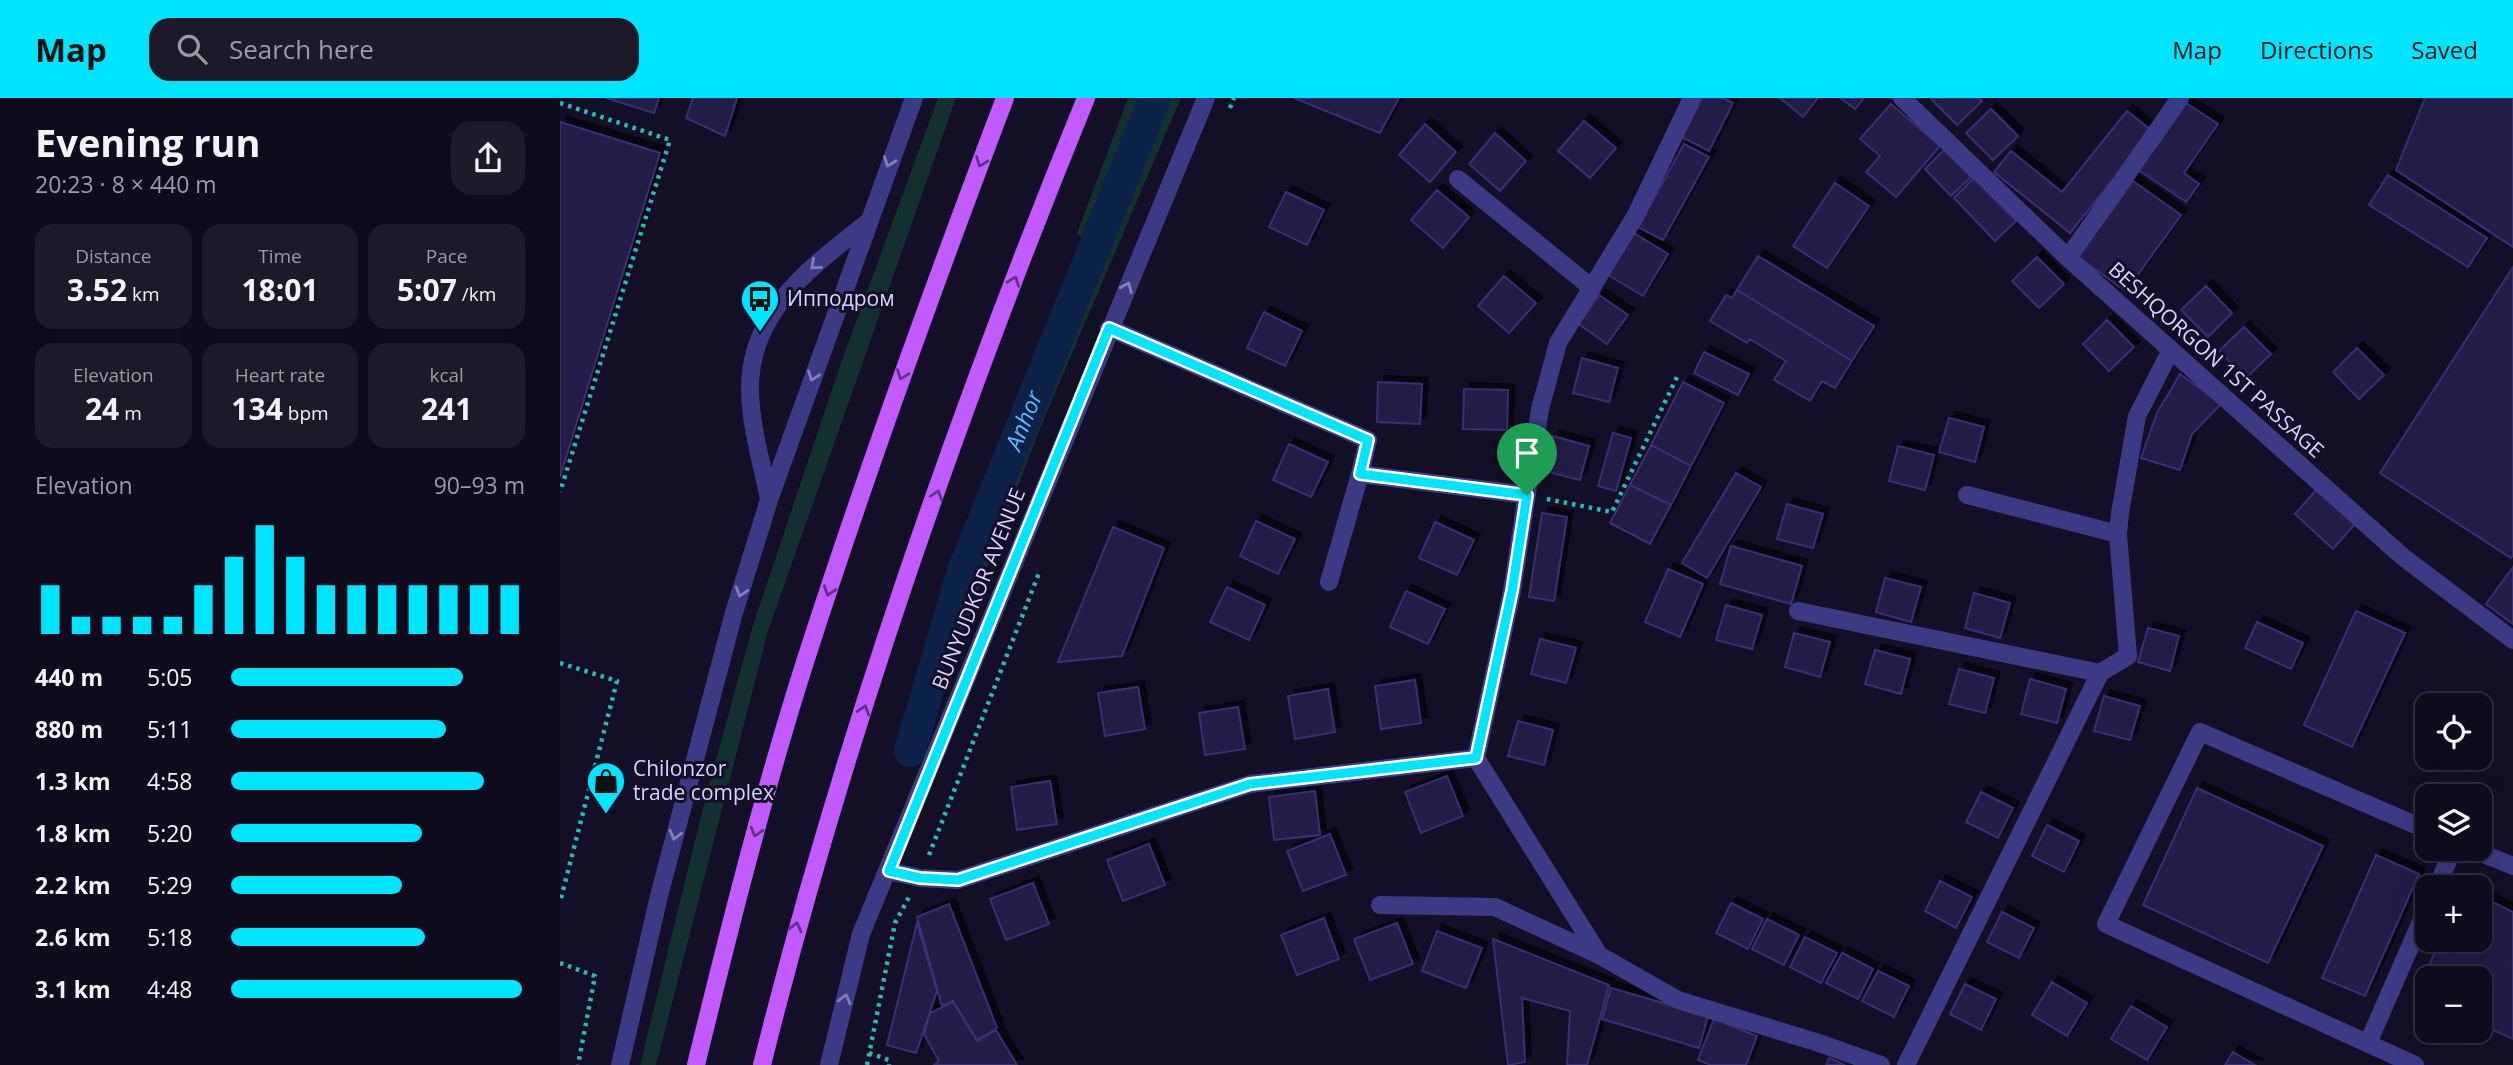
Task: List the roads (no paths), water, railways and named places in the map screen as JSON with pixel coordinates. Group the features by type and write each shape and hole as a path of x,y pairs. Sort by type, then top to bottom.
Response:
{"main road":[{"path":"696,1065 736,901 805,664 882,430 1005,98"},
{"path":"762,1065 799,916 870,691 986,359 1086,98"}],"street":[{"path":"620,1065 659,896 733,616 769,500 914,98"},
{"name":"BUNYUDKOR AVENUE","path":"829,1065 861,934 1206,98"},
{"path":"1599,955 1476,758 1512,591 1540,409 1558,343 1636,215 1692,98"},
{"name":"BESHQORGON 1ST PASSAGE","path":"1902,98 2068,258 2403,557 2513,640"},
{"path":"2068,258 2180,98"},
{"path":"1458,179 1592,288"},
{"path":"769,500 750,392 754,351 760,332 792,286 868,222"},
{"path":"1109,328 1368,440 1329,582"},
{"path":"1906,1065 2100,673 2128,656 2118,534 2137,416 2171,350"},
{"path":"1360,474 1527,495"},
{"path":"1967,495 2118,534"},
{"path":"1798,611 2100,673"},
{"path":"2415,825 2200,732 2106,924 2415,1065"},
{"path":"889,871 920,878 958,880 1250,784 1476,758"},
{"path":"2492,858 2513,866"},
{"path":"1380,905 1495,907 1599,955 1678,1000 1881,1065"},
{"path":"2368,1043 2415,935"}],"waterway":[{"name":"Anhor","path":"910,751 963,571 1155,98"}],"place":[{"name":"Ипподром","path":"760,333"},
{"name":"Chilonzor trade complex","path":"606,815"}]}
